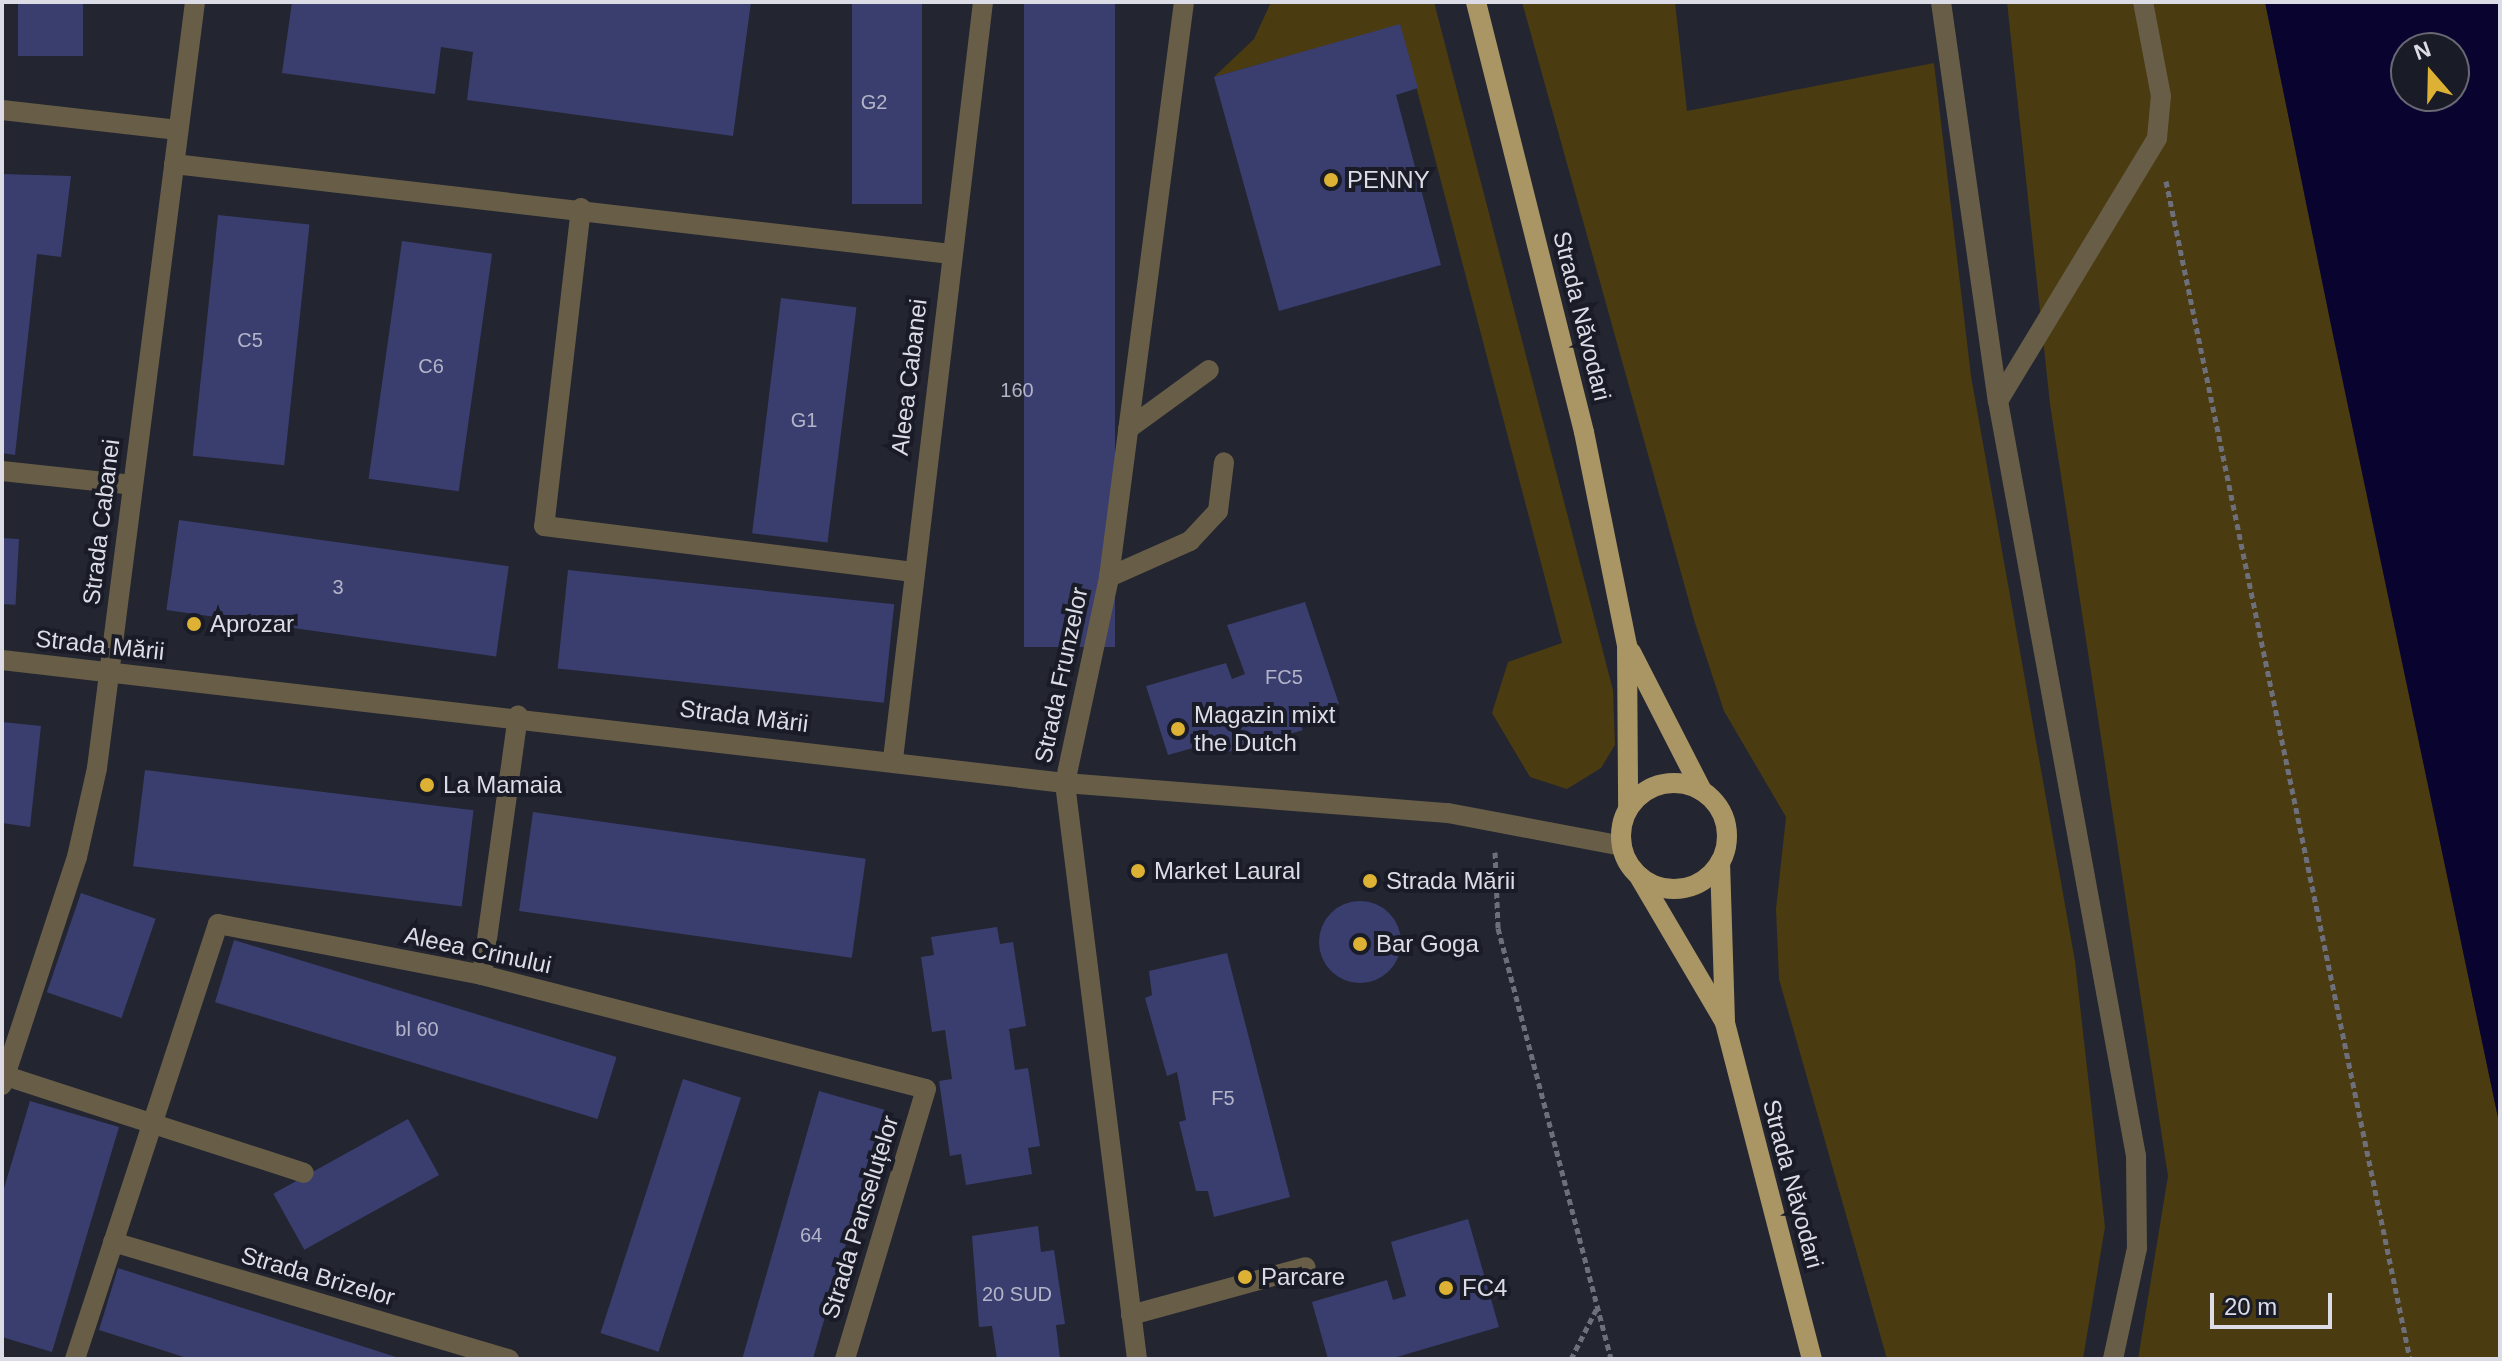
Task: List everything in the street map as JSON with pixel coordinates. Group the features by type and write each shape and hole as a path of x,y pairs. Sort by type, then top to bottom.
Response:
{"main road":[{"name":"Strada Năvodari","path":"1476,2 1584,432 1627,645"},
{"path":"1627,645 1702,791 1723,815 1720,862 1725,1023"},
{"path":"1627,645 1628,808 1622,846 1725,1023"},
{"path":"1628,808 1669,783 1702,791"},
{"path":"1639,876 1673,889 1694,885 1720,862"},
{"name":"Strada Năvodari","path":"1725,1023 1812,1359"}],"street":[{"name":"Strada Cabanei","path":"4,1080 77,857 108,672 195,2"},
{"name":"Aleea Cabanei","path":"893,759 911,572 983,2"},
{"name":"Strada Frunzelor","path":"1137,1359 1065,783 1109,577 1184,2"},
{"path":"1941,2 1998,401 2136,1156 2137,1248 2113,1359"},
{"path":"1998,401 2157,138 2161,96 2143,2"},
{"path":"2,110 178,130"},
{"path":"174,164 581,208 951,254"},
{"path":"581,208 544,526 911,572"},
{"path":"1128,429 1209,370"},
{"path":"1109,577 1190,541 1218,511 1224,462"},
{"path":"2,471 132,485"},
{"name":"Strada Mării","path":"2,660 518,715 893,759 1065,783 1493,819 1622,846"},
{"path":"482,975 518,715"},
{"name":"Aleea Crinului","path":"154,1123 218,924 482,975 926,1089"},
{"path":"4,1080 154,1123 304,1173"},
{"name":"Strada Panseluțelor","path":"845,1359 926,1089"},
{"path":"75,1359 154,1123"},
{"name":"Strada Brizelor","path":"113,1242 509,1359"},
{"path":"1131,1315 1306,1267"}],"path":[{"path":"2157,138 2410,1359"},
{"path":"1493,819 1498,928 1611,1359"},
{"path":"1571,1359 1598,1305"}],"shaded area":[{"path":"1271,2 1434,2 1613,690 1615,745 1601,768 1567,789 1530,777 1492,713 1508,662 1562,643 1400,25 1214,77 1254,39"},
{"path":"1522,2 1675,2 1687,111 1934,63 1971,376 2075,961 2105,1227 2083,1359 1887,1359 1779,979 1776,909 1786,817 1724,711 1695,623"},
{"path":"2007,2 2265,2 2500,1127 2500,1359 2138,1359 2168,1176 2050,404"},
{"path":"2265,2 2500,2 2500,1127 2333,335"}],"building":[{"path":"18,2 83,2 83,56 18,56"},
{"path":"292,2 751,2 733,136 467,100 473,52 441,47 435,94 282,73"},
{"path":"852,2 922,2 922,204 852,204"},
{"path":"1024,2 1115,2 1115,647 1024,647"},
{"name":"PENNY","path":"1400,24 1418,88 1396,95 1441,265 1279,311 1214,77"},
{"path":"2,174 71,176 61,257 37,254 15,455 2,453"},
{"path":"218,215 309,225 284,465 193,456"},
{"path":"402,241 492,254 459,491 369,479"},
{"path":"781,298 856,307 828,542 752,533"},
{"path":"179,520 509,566 496,656 166,610"},
{"path":"2,538 19,539 16,605 2,604"},
{"path":"568,570 894,604 884,703 558,668"},
{"path":"1305,602 1339,704 1295,716 1303,730 1221,754 1218,741 1168,755 1146,686 1226,663 1232,679 1245,674 1227,625"},
{"path":"2,722 41,726 30,827 2,823"},
{"path":"145,770 474,810 462,907 133,866"},
{"path":"533,812 866,859 852,958 519,911"},
{"path":"81,893 156,919 122,1018 47,992"},
{"name":"Bar Goga","path":"1360,901 1376,904 1389,913 1398,926 1401,942 1398,958 1389,971 1376,980 1360,983 1344,980 1331,971 1322,958 1319,942 1322,926 1331,913 1344,904"},
{"path":"997,927 1000,944 1013,942 1026,1026 1009,1029 1015,1070 1028,1068 1040,1146 1028,1148 1032,1174 966,1185 961,1154 950,1156 939,1081 952,1079 945,1030 932,1032 921,957 934,955 931,937"},
{"path":"234,940 617,1057 598,1119 215,1002"},
{"path":"1227,953 1290,1197 1214,1217 1208,1191 1196,1191 1179,1122 1186,1120 1177,1072 1167,1076 1145,998 1152,995 1149,971"},
{"path":"683,1079 741,1098 659,1352 600,1333"},
{"path":"819,1091 884,1110 813,1359 742,1359"},
{"path":"30,1101 119,1127 52,1352 2,1337 2,1195"},
{"path":"408,1119 439,1175 304,1250 273,1194"},
{"name":"FC4","path":"1468,1219 1499,1327 1390,1359 1328,1359 1312,1302 1387,1280 1393,1300 1406,1296 1391,1242"},
{"path":"1038,1226 1041,1252 1054,1250 1065,1324 1056,1325 1060,1359 997,1359 992,1326 979,1327 972,1236"},
{"path":"118,1268 399,1359 190,1359 99,1330"}],"place":[{"name":"PENNY","path":"1331,180"},
{"name":"Aprozar","path":"194,624"},
{"name":"Magazin mixt the Dutch","path":"1178,729"},
{"name":"La Mamaia","path":"427,785"},
{"name":"Market Laural","path":"1138,871"},
{"name":"Strada Mării","path":"1370,881"},
{"name":"Bar Goga","path":"1360,944"},
{"name":"Parcare","path":"1245,1277"},
{"name":"FC4","path":"1446,1288"}]}
